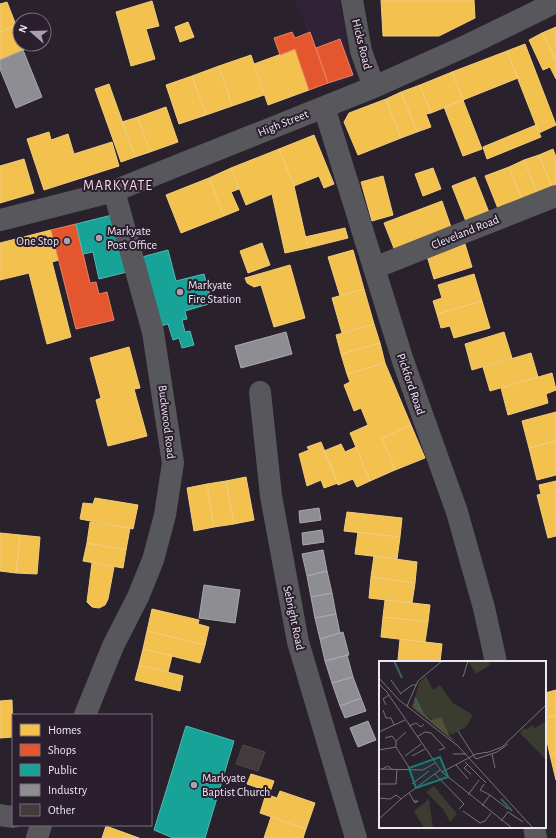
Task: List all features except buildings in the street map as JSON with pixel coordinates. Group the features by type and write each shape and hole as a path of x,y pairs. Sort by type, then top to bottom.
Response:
{"street":[{"name":"Hicks Road","path":"352,0 361,52 374,87"},
{"name":"High Street","path":"0,220 114,191 374,87 470,44 556,2"},
{"name":"Pickford Road","path":"324,107 403,362 457,512 484,608 496,661"},
{"name":"Buckwood Road","path":"85,714 113,646 138,597 153,560 165,515 173,462 153,332 114,191"},
{"name":"Cleveland Road","path":"374,268 556,196"},
{"name":"Sebright Road","path":"260,392 271,496 298,642 356,838"},
{"path":"0,815 12,817"},
{"path":"36,838 41,826"},
{"path":"534,828 536,838"}],"shaded area":[{"path":"295,0 339,0 354,78 330,86"}],"place":[{"name":"Markyate Post Office","path":"99,238"},
{"name":"One Stop","path":"67,241"},
{"name":"Markyate Fire Station","path":"180,292"},
{"name":"Markyate Baptist Church","path":"194,785"}],"district":[{"name":"MARKYATE","path":"118,186"}]}
